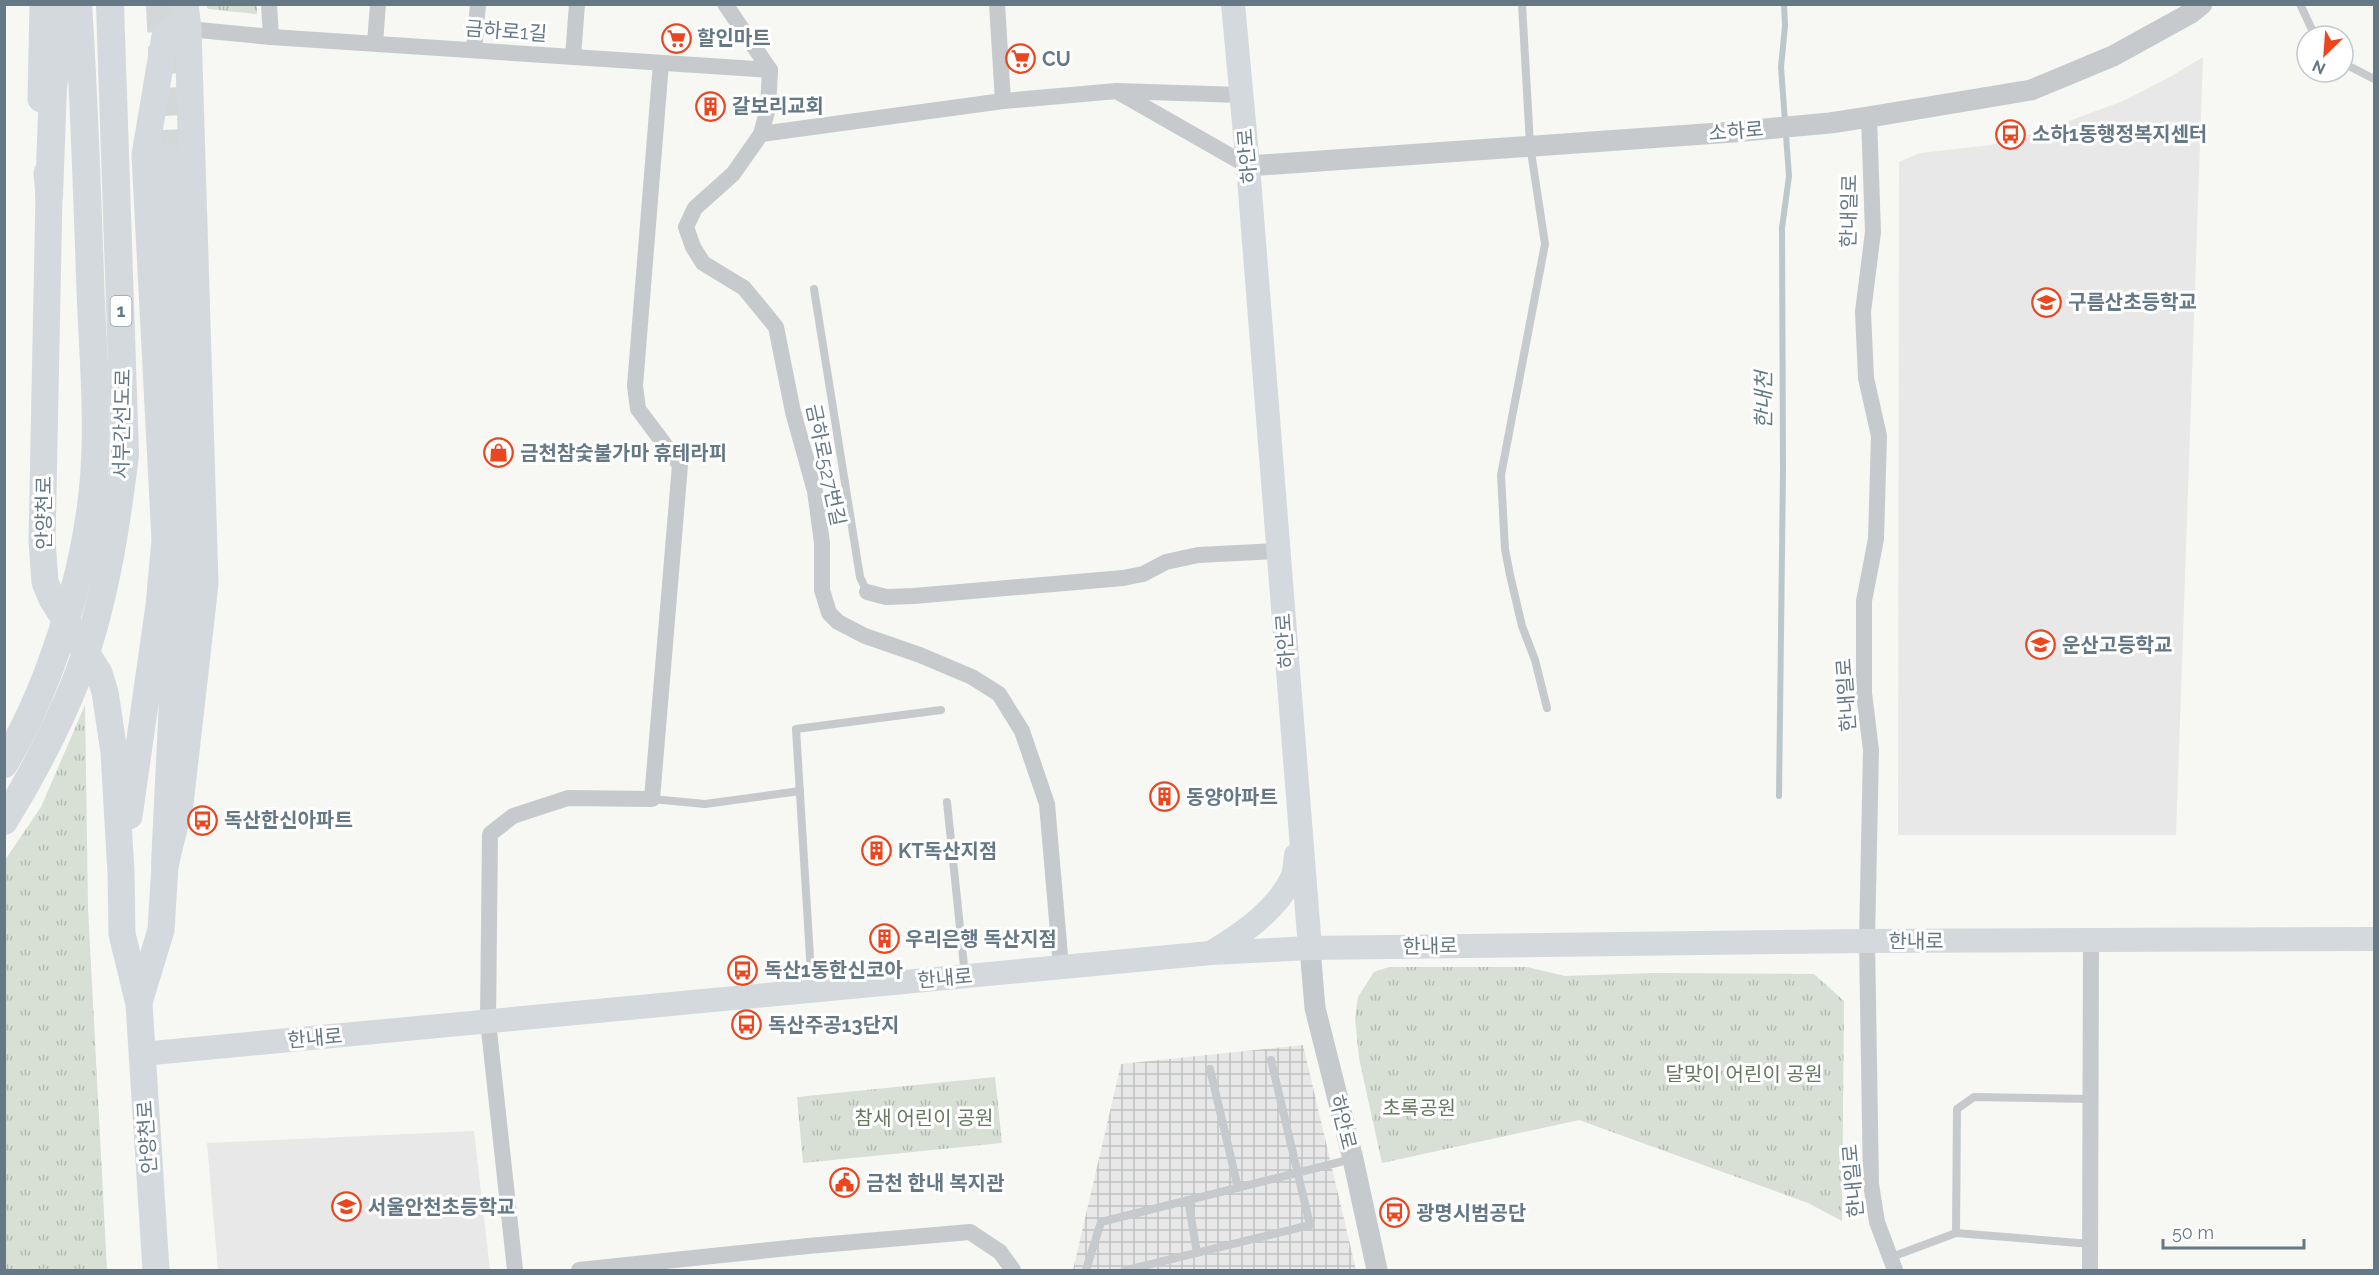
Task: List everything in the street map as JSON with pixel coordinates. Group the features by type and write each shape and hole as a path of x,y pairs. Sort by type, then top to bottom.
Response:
{"highway":[{"path":"49,195 53,88 63,4"},
{"name":"서부간선도로","path":"4,764 18,742 49,670 66,617 83,549 93,489 95,418 78,4"},
{"name":"1","path":"83,84 90,4"},
{"name":"서부간선도로","path":"4,822 25,788 77,678 93,628 116,526 125,454 110,4"},
{"name":"1","path":"114,95 127,4"},
{"path":"165,865 178,577 167,157"}],"main road":[{"name":"안양천로","path":"44,4 41,91 49,195 42,541 45,582 52,599 99,673 105,692 114,752 122,934 139,1004 156,1270"},
{"name":"하안로","path":"1233,4 1310,948"},
{"name":"안양천로","path":"139,1004 161,930 165,865 180,804 205,584 186,17"},
{"path":"121,873 159,606 165,540 146,155 165,36 171,28 186,17"},
{"path":"1210,953 1246,930 1282,894 1293,877 1299,829"},
{"name":"한내로","path":"142,1054 1210,953 1310,948 2374,938"},
{"path":"2349,939 2374,950"}],"street":[{"path":"269,4 271,37"},
{"path":"375,43 378,4"},
{"path":"474,50 478,4"},
{"path":"573,57 578,4"},
{"path":"726,4 770,70"},
{"path":"997,4 1003,101"},
{"name":"소하로","path":"1248,166 1733,132 1830,123 2031,90 2113,56 2202,4"},
{"name":"금하로1길","path":"186,17 271,37 770,70"},
{"path":"515,1270 489,1021 490,834 513,816 568,798 652,799 680,465 638,409 634,386 661,63"},
{"name":"금하로527번길","path":"770,70 768,108 761,134 734,174 695,208 686,227 693,248 703,263 744,288 776,327 793,412 815,491 822,543 822,590 829,613 838,622 865,636 920,655 972,677 999,694 1022,731 1047,804 1061,967"},
{"path":"1117,91 1248,166"},
{"path":"761,134 1003,101 1117,91 1241,94"},
{"name":"한내일로","path":"1869,117 1873,232 1863,312 1866,378 1879,436 1876,539 1864,601 1864,693 1871,750 1867,941 1871,1184 1877,1222 1892,1264"},
{"path":"867,592 886,597 914,596 1123,578 1143,574 1166,562 1198,555 1278,551"},
{"path":"2090,1270 2091,942"},
{"name":"하안로","path":"1310,948 1315,1008 1353,1159 1377,1270"},
{"path":"579,1270 970,1232 1000,1252 1013,1270"}],"lane":[{"path":"1522,4 1530,145 1545,244 1501,475 1505,549 1510,575 1522,626 1547,708"},
{"path":"2300,4 2309,24"},
{"path":"2355,69 2374,79"},
{"path":"814,289 860,577 867,592"},
{"path":"812,990 796,729 941,710"},
{"path":"652,799 705,804 800,790"},
{"path":"947,802 965,976"},
{"path":"1127,1270 1310,1225 1271,1060"},
{"path":"1210,1069 1238,1188"},
{"path":"1956,1233 1957,1108 1974,1097 2091,1099"},
{"path":"1086,1270 1101,1222 1353,1159"},
{"path":"1188,1200 1197,1253"},
{"path":"1892,1264 1956,1233 2091,1244"}],"shaded area":[{"path":"2203,57 2176,835 1898,835 1899,162 1920,153 1991,145 2047,129 2123,101"},
{"path":"1303,1045 1356,1270 1073,1270 1121,1064"},
{"name":"서울안천초등학교","path":"474,1131 490,1270 218,1270 207,1143"}],"green space":[{"path":"206,5 257,5 257,14 208,9"},
{"path":"85,705 88,908 107,1270 5,1270 5,860 41,807"},
{"name":"달맞이 어린이 공원","path":"1389,967 1527,967 1565,976 1654,973 1814,974 1844,1001 1842,1221 1808,1203 1579,1120 1382,1163 1359,1058 1355,1018 1358,997 1374,972"},
{"name":"참새 어린이 공원","path":"995,1077 1002,1143 803,1163 797,1097"}],"waterway":[{"name":"한내천","path":"1779,796 1783,470 1782,228 1789,176 1781,67 1785,26 1784,4"}],"tunnel":[{"path":"160,4 167,157"}],"place":[{"name":"할인마트","path":"676,38"},
{"name":"CU","path":"1021,59"},
{"name":"갈보리교회","path":"711,106"},
{"name":"소하1동행정복지센터","path":"2011,134"},
{"name":"구름산초등학교","path":"2047,302"},
{"name":"금천참숯불가마 휴테라피","path":"499,453"},
{"name":"운산고등학교","path":"2041,645"},
{"name":"동양아파트","path":"1165,797"},
{"name":"독산한신아파트","path":"203,820"},
{"name":"KT독산지점","path":"877,851"},
{"name":"우리은행 독산지점","path":"884,939"},
{"name":"독산1동한신코아","path":"743,970"},
{"name":"독산주공13단지","path":"747,1025"},
{"name":"금천 한내 복지관","path":"845,1183"},
{"name":"서울안천초등학교","path":"347,1207"},
{"name":"광명시범공단","path":"1395,1213"}],"park label":[{"name":"초록공원","path":"1419,1108"}]}
